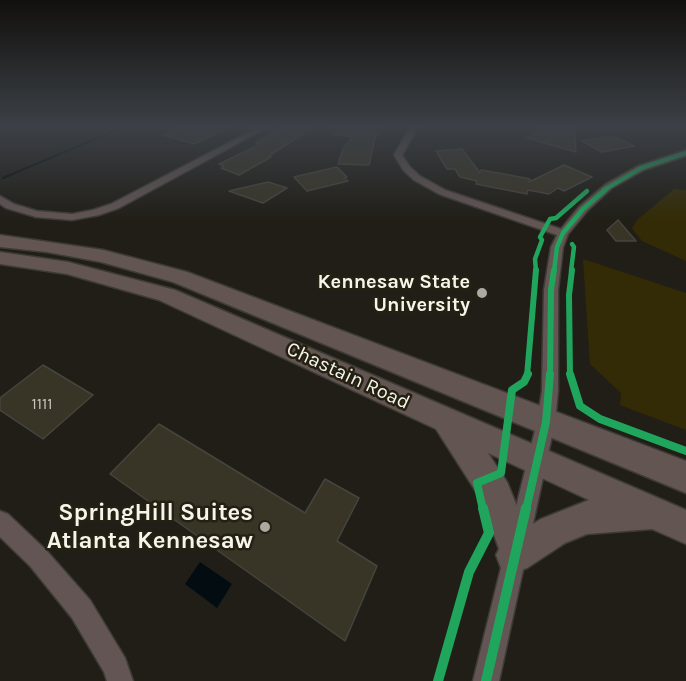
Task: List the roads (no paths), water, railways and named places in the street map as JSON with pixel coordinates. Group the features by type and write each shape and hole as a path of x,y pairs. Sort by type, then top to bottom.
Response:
{"main road":[{"name":"Chastain Road","path":"0,241 104,256 180,277 686,477"},
{"name":"Chastain Road","path":"0,258 68,268 167,295 672,521"},
{"path":"446,420 496,493 515,552 553,531 586,517 620,514 672,521"}],"street":[{"path":"0,199 10,206 36,214 72,217 95,213 115,206 204,159"},
{"path":"401,159 406,169 417,178 442,192 563,233"},
{"path":"486,681 546,422 550,392 554,262 557,246 563,233 583,209 609,186 641,168 669,159"},
{"path":"0,522 38,558 81,609 122,676"}],"waterway":[{"path":"3,178 48,159"}],"place":[{"name":"Kennesaw State University","path":"482,293"},
{"name":"SpringHill Suites Atlanta Kennesaw","path":"265,527"}]}
